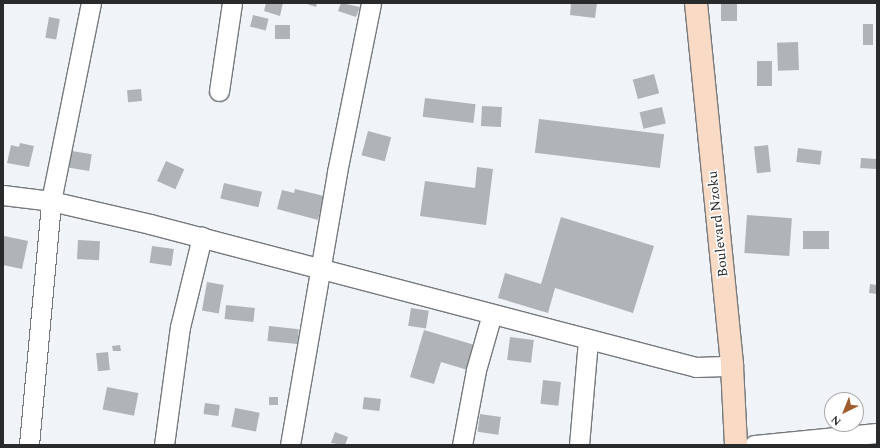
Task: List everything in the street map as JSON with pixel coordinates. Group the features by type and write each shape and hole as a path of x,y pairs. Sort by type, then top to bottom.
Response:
{"street":[{"path":"29,445 51,201 90,3"},
{"path":"219,91 232,3"},
{"path":"290,445 337,172 371,3"},
{"name":"Boulevard Nzoku","path":"696,3 732,366 736,445"},
{"path":"3,195 51,201 202,237 696,367 732,366"},
{"path":"164,445 180,327 202,237"},
{"path":"462,445 476,370 492,314"},
{"path":"579,445 588,339"},
{"path":"754,445 877,433"}],"building":[{"path":"266,3 283,3 280,16 264,11"},
{"path":"304,3 317,3 316,7"},
{"path":"341,3 360,7 356,17 338,11"},
{"path":"571,3 597,3 595,18 570,15"},
{"path":"721,3 737,3 737,21 721,21"},
{"path":"253,15 269,19 266,31 250,27"},
{"path":"49,17 60,19 56,40 45,38"},
{"path":"863,24 873,24 873,45 863,45"},
{"path":"275,25 290,25 290,39 275,39"},
{"path":"798,42 799,70 778,71 777,43"},
{"path":"757,61 772,61 772,86 757,86"},
{"path":"654,74 659,93 638,99 633,80"},
{"path":"141,89 142,101 128,102 127,90"},
{"path":"425,98 476,104 473,123 423,117"},
{"path":"482,106 502,107 501,127 481,126"},
{"path":"662,107 666,124 643,129 640,112"},
{"path":"539,119 664,134 660,168 535,153"},
{"path":"368,131 391,137 385,161 362,155"},
{"path":"20,143 34,146 29,167 7,163 11,145 19,147"},
{"path":"768,145 771,172 757,173 754,146"},
{"path":"798,148 822,151 820,165 796,162"},
{"path":"72,151 92,154 89,171 69,168"},
{"path":"861,158 877,159 876,169 860,168"},
{"path":"166,161 184,169 175,189 157,181"},
{"path":"477,167 493,169 486,225 420,216 425,181 475,188"},
{"path":"224,183 262,192 258,207 220,199"},
{"path":"295,189 324,196 318,220 277,209 282,190 294,193"},
{"path":"747,215 792,218 789,256 744,253"},
{"path":"561,217 654,246 633,313 555,288 548,313 498,298 505,273 541,284"},
{"path":"803,231 829,231 829,249 803,249"},
{"path":"4,236 28,241 22,269 3,265"},
{"path":"78,240 100,241 99,260 77,259"},
{"path":"152,246 174,249 171,266 150,263"},
{"path":"207,282 224,285 219,314 202,311"},
{"path":"870,284 877,285 877,294 869,293"},
{"path":"226,305 255,308 253,322 225,319"},
{"path":"411,308 429,311 426,329 408,326"},
{"path":"269,326 299,329 297,344 267,341"},
{"path":"424,330 478,346 471,371 441,362 434,384 410,377"},
{"path":"510,337 534,340 531,363 507,360"},
{"path":"120,345 121,351 113,351 112,346"},
{"path":"108,352 110,370 98,371 96,353"},
{"path":"543,380 561,382 558,406 540,404"},
{"path":"107,387 138,393 134,416 103,410"},
{"path":"269,397 278,397 278,405 269,405"},
{"path":"364,397 381,399 379,411 363,409"},
{"path":"205,403 220,405 218,416 203,414"},
{"path":"235,408 260,413 256,431 231,427"},
{"path":"480,414 501,417 498,435 477,432"},
{"path":"335,432 348,437 345,445 331,443"}]}
